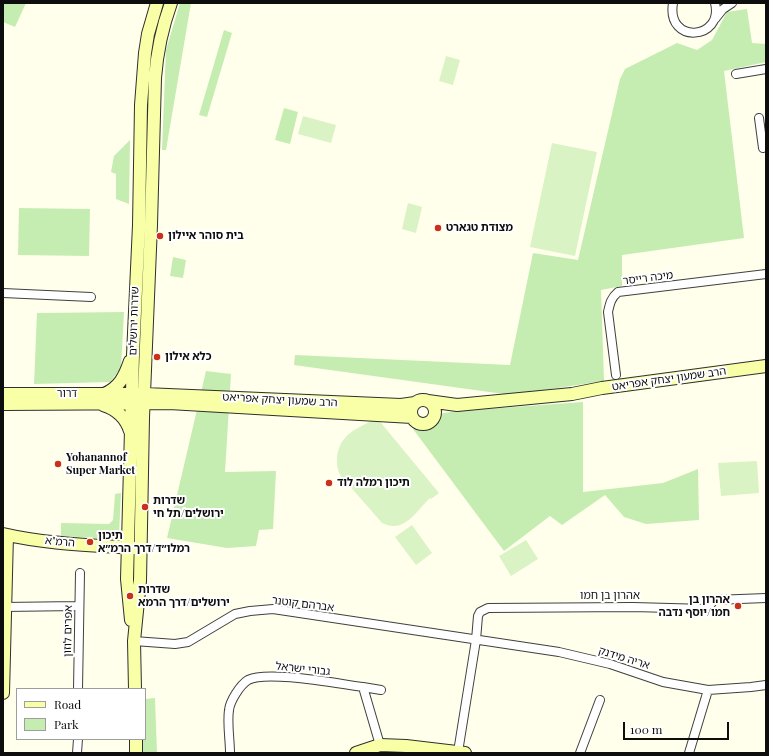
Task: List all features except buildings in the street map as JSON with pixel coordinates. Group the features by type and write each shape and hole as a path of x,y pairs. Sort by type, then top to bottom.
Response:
{"street":[{"name":"שדרות ירושלים","path":"135,688 134,641 128,592 130,432 139,225 143,78 148,34 158,3"},
{"name":"שדרות ירושלים","path":"134,641 140,581 143,427 155,78 160,36 171,3"},
{"path":"673,3 671,12 676,24 685,31 695,33 709,27 723,9 732,3"},
{"path":"715,3 715,19"},
{"path":"736,74 766,69"},
{"path":"759,118 763,133 763,148"},
{"name":"מיכה רייסר","path":"616,375 608,312 610,302 613,296 618,292 766,274"},
{"path":"3,293 91,297"},
{"path":"130,432 126,422 120,415 101,399 120,383 128,369 133,355"},
{"name":"הרב שמעון יצחק אפריאט","path":"435,412 457,405 572,394 602,388 766,366"},
{"path":"143,427 156,409 169,399 156,387 149,376 146,367"},
{"name":"הרב שמעון יצחק אפריאט","path":"572,394 603,396 766,374"},
{"name":"דרור","path":"3,394 101,399"},
{"name":"דרור","path":"3,404 145,398"},
{"name":"הרב שמעון יצחק אפריאט","path":"145,398 401,405 415,403"},
{"name":"הרב שמעון יצחק אפריאט","path":"169,399 412,417"},
{"path":"422,400 428,401 434,407 435,412 432,419 425,423 418,422 412,417 412,409 415,403 422,400"},
{"name":"הרב שמעון יצחק אפריאט","path":"428,401 457,405"},
{"path":"3,693 5,534"},
{"name":"הרמ\"א","path":"5,534 57,542 140,548"},
{"name":"אפרים לוזון","path":"78,688 80,573"},
{"name":"אהרון בן חמו","path":"476,640 478,616 480,612 488,608 632,607 707,609 714,600 766,598"},
{"path":"4,607 79,606"},
{"name":"אברהם קוטנר","path":"134,641 176,644 188,642 235,614 272,609 476,640"},
{"path":"356,753 380,745 406,746 461,752 476,640"},
{"name":"אריה מידנק","path":"476,640 559,652 610,664 663,682 708,690 766,685"},
{"name":"גבורי ישראל","path":"230,753 229,709 235,694 247,680 260,676 281,676 381,690"},
{"path":"363,687 380,745"},
{"path":"689,753 708,690"},
{"path":"580,753 600,700"},
{"path":"77,753 78,740"},
{"path":"136,740 136,753"}],"green space":[{"path":"3,3 26,3 15,27 3,22"},
{"path":"180,3 191,3 166,150 162,150 166,50"},
{"path":"747,9 752,43 766,44 766,62 724,71 744,238 622,255 622,286 601,290 604,381 511,395 294,365 295,355 510,365 533,253 578,260 620,79 625,69 677,43 697,50 712,40 727,12"},
{"path":"224,30 232,33 207,117 199,115"},
{"path":"446,56 460,60 453,85 439,81"},
{"path":"284,108 298,112 290,144 275,140"},
{"path":"303,116 336,125 331,143 298,134"},
{"path":"130,140 129,204 116,199 116,174 111,172 114,156"},
{"path":"552,143 597,152 575,256 530,247"},
{"path":"408,203 422,207 416,233 402,229"},
{"path":"19,208 90,209 89,256 18,255"},
{"path":"173,257 186,260 183,278 170,276"},
{"path":"124,312 121,368 110,382 34,384 37,313"},
{"path":"206,371 231,374 225,472 276,471 273,529 259,530 256,546 227,548 167,538"},
{"path":"583,402 583,492 663,483 698,469 699,520 646,524 624,517 605,495 562,525 550,516 504,551 413,429 432,423 437,416 447,412"},
{"path":"377,418 439,493 431,499 430,498 409,520 397,526 390,526 382,523 341,476 338,467 337,458 339,450 346,437 357,428"},
{"path":"757,461 759,493 721,496 718,463"},
{"path":"121,493 119,535 113,539 61,536 61,523 109,524 113,520 115,494"},
{"path":"412,525 432,553 416,565 395,537"},
{"path":"526,540 538,559 511,576 499,556"},
{"path":"155,698 157,753 137,753 137,740 146,740 146,699"}],"place":[{"name":"מצודת טגארט","path":"438,228"},
{"name":"בית סוהר איילון","path":"160,236"},
{"name":"כלא אילון","path":"157,357"},
{"name":"Yohanannof Super Market","path":"58,464"},
{"name":"תיכון רמלה לוד","path":"329,483"},
{"name":"שדרות ירושלים/תל חי","path":"145,507"},
{"name":"תיכון רמלו״ד/דרך הרמ״א","path":"90,542"},
{"name":"שדרות ירושלים/דרך הרמא","path":"130,596"},
{"name":"אהרון בן חמו/יוסף נדבה","path":"738,606"}]}
